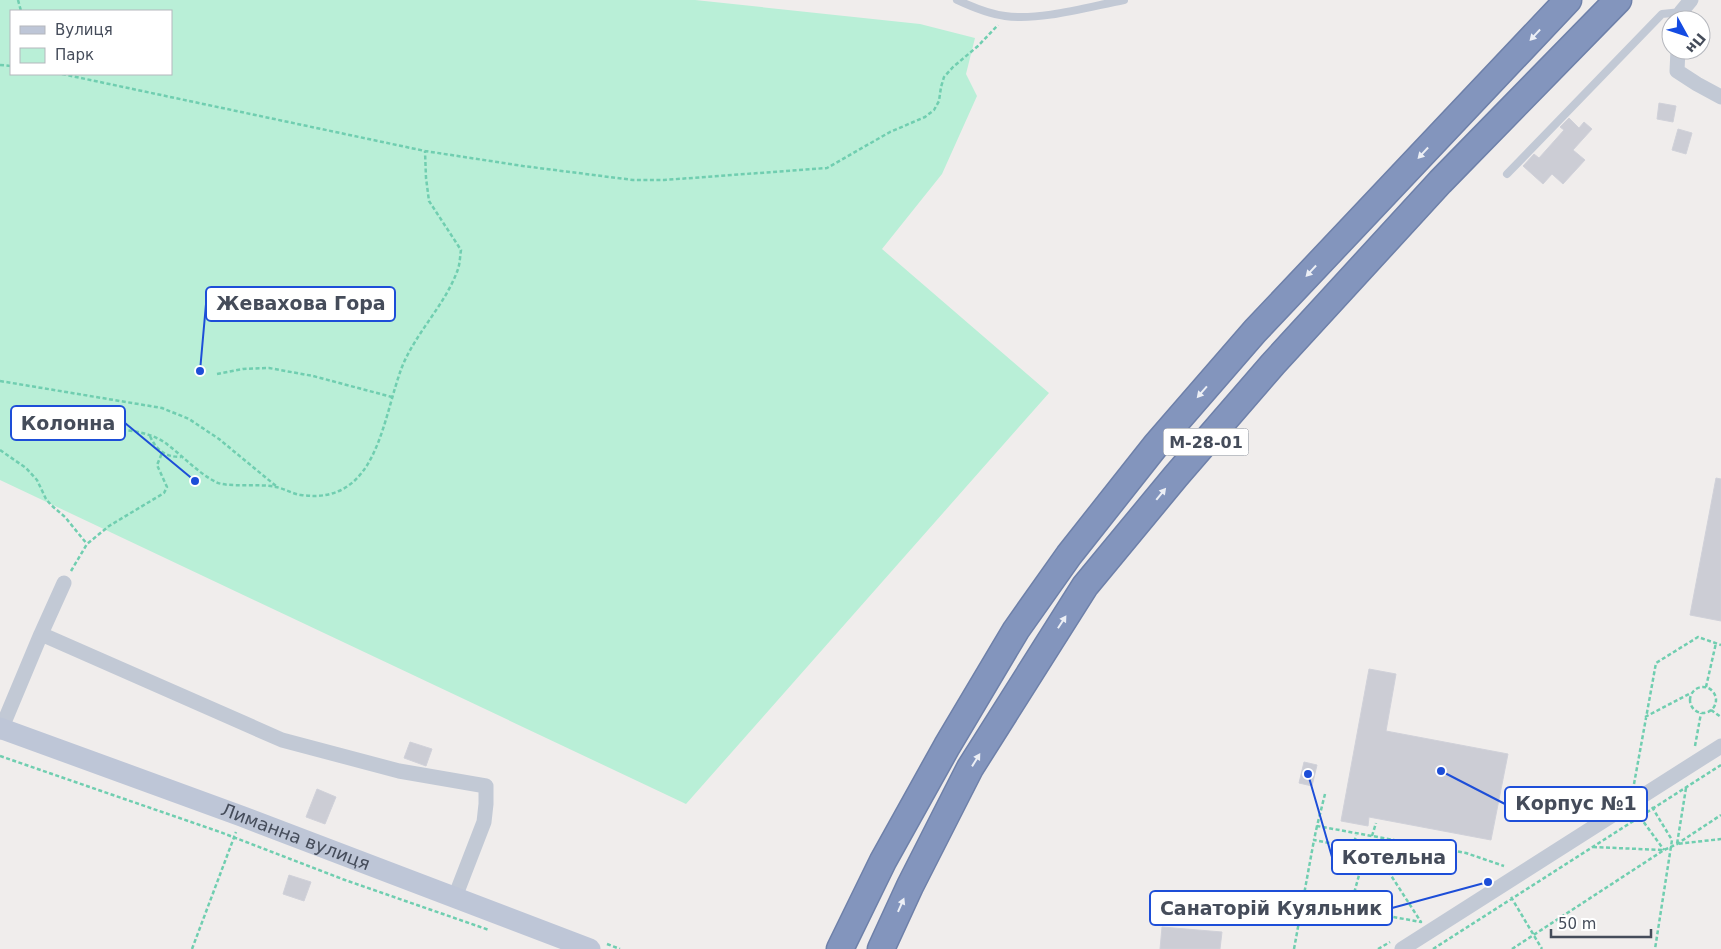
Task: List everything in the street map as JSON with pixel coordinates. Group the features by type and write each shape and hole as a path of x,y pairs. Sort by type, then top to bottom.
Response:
{"highway":[{"name":"М-28-01","path":"840,949 883,861 947,746 1016,630 1069,555 1156,445 1255,331 1568,0"},
{"name":"М-28-01","path":"882,949 910,886 970,768 1086,586 1176,476 1280,357 1440,182 1618,0"}],"main road":[{"name":"Лиманна вулиця","path":"1,730 241,816 590,949"}],"street":[{"path":"1678,60 1677,71 1721,97"},
{"path":"1,730 64,583"},
{"path":"41,634 282,740 399,772 486,786 484,822 455,897"},
{"path":"1402,949 1721,746"}],"lane":[{"path":"957,0 988,13 1006,16 1043,15 1124,0"},
{"path":"1507,174 1661,15"}],"path":[{"path":"67,75 426,151 633,180 664,180 827,168 890,132 925,117 934,110 939,101 944,78 1006,16"},
{"path":"122,430 142,432 168,444 181,457 217,483 277,487 301,496 336,493 355,482 363,474 374,454 402,367 415,341 446,295 459,268 461,250 429,201 426,178 426,151"},
{"path":"217,374 243,369 269,368 313,376 392,398"},
{"path":"0,382 162,408 189,419 219,438 277,487"},
{"path":"150,436 162,453 181,457"},
{"path":"0,450 26,468 37,480 50,505 64,517 87,544"},
{"path":"64,583 87,544 108,526 164,493 167,487 157,465 162,453"},
{"path":"1634,785 1656,664 1698,637 1721,645"},
{"path":"1706,687 1716,643"},
{"path":"1645,717 1699,688 1706,687 1711,690 1716,696 1715,705 1705,713 1697,712 1691,705 1690,697 1692,693"},
{"path":"1711,710 1721,717"},
{"path":"1695,746 1701,713"},
{"path":"0,756 495,932"},
{"path":"1433,949 1721,765"},
{"path":"1677,844 1686,787"},
{"path":"1294,949 1314,840 1325,794"},
{"path":"1653,808 1672,840 1655,949"},
{"path":"192,949 241,816"},
{"path":"1512,949 1664,850 1677,844 1721,816"},
{"path":"1640,817 1664,850"},
{"path":"1372,837 1376,824"},
{"path":"1317,826 1466,854 1507,868"},
{"path":"1353,848 1356,834"},
{"path":"1677,844 1721,838"},
{"path":"1314,840 1359,849 1364,857 1389,864 1394,840"},
{"path":"1593,847 1664,850"},
{"path":"1364,857 1353,897 1360,911 1421,922 1382,862"},
{"path":"1512,898 1542,949"}],"green space":[{"path":"0,0 695,0 920,24 975,38 966,74 977,96 942,174 882,249 1049,393 686,804 0,480"}],"building":[{"path":"1659,103 1676,106 1673,122 1657,119"},
{"path":"1569,118 1579,128 1584,122 1592,129 1573,150 1585,160 1563,184 1552,174 1543,184 1523,166 1534,154 1539,158 1564,130 1560,127"},
{"path":"1678,129 1692,133 1686,154 1672,150"},
{"path":"1716,478 1721,479 1721,621 1690,615"},
{"path":"1369,669 1396,674 1386,731 1508,754 1491,840 1369,817 1368,826 1341,821"},
{"path":"410,742 432,749 426,766 404,758"},
{"path":"1304,762 1317,765 1312,786 1299,783"},
{"path":"317,789 336,797 325,824 306,817"},
{"path":"289,875 311,882 304,901 283,894"},
{"path":"1162,927 1222,932 1220,949 1160,949"}],"place":[{"name":"Жевахова Гора","path":"200,371"},
{"name":"Колонна","path":"195,481"},
{"name":"Корпус №1","path":"1441,771"},
{"name":"Котельна","path":"1308,774"},
{"name":"Санаторій Куяльник","path":"1488,882"}]}
